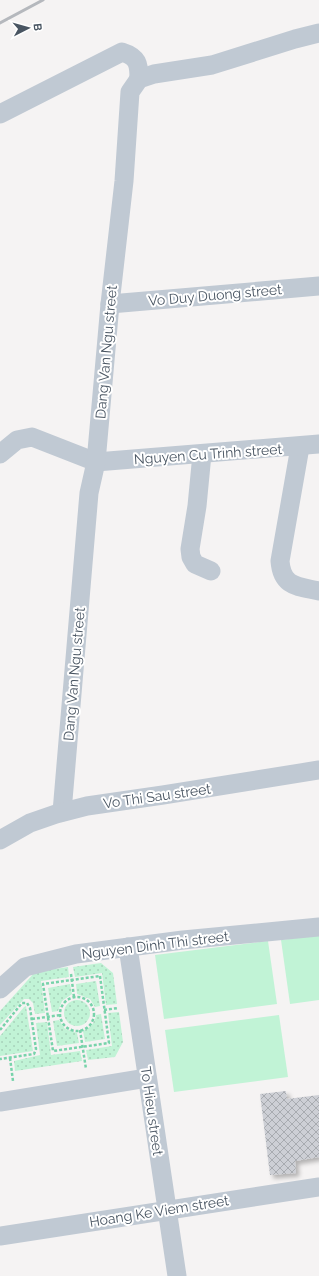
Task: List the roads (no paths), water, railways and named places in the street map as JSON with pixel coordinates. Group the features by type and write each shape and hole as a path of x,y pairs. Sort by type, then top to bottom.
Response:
{"street":[{"path":"0,114 122,52 132,55 137,61 140,79 154,74 212,65 319,33"},
{"name":"Dang Van Ngu street","path":"62,812 89,492 96,462 110,304 124,181 130,92 140,79"},
{"name":"Vo Duy Duong street","path":"110,304 319,286"},
{"path":"0,454 17,440 32,437 96,462"},
{"name":"Nguyen Cu Trinh street","path":"96,462 319,444"},
{"path":"300,446 280,561 281,572 285,580 294,586 319,591"},
{"path":"202,454 197,506 190,549 191,557 195,564 211,571"},
{"name":"Vo Thi Sau street","path":"0,840 30,823 62,812 87,806 163,796 319,770"},
{"name":"Nguyen Dinh Thi street","path":"0,989 25,967 42,961 76,954 128,947 319,927"},
{"name":"To Hieu street","path":"128,947 177,1276"},
{"path":"8,1100 147,1078"},
{"name":"Hoang Ke Viem street","path":"0,1236 167,1209 319,1187"}],"railway":[{"path":"0,23 43,0"}]}
